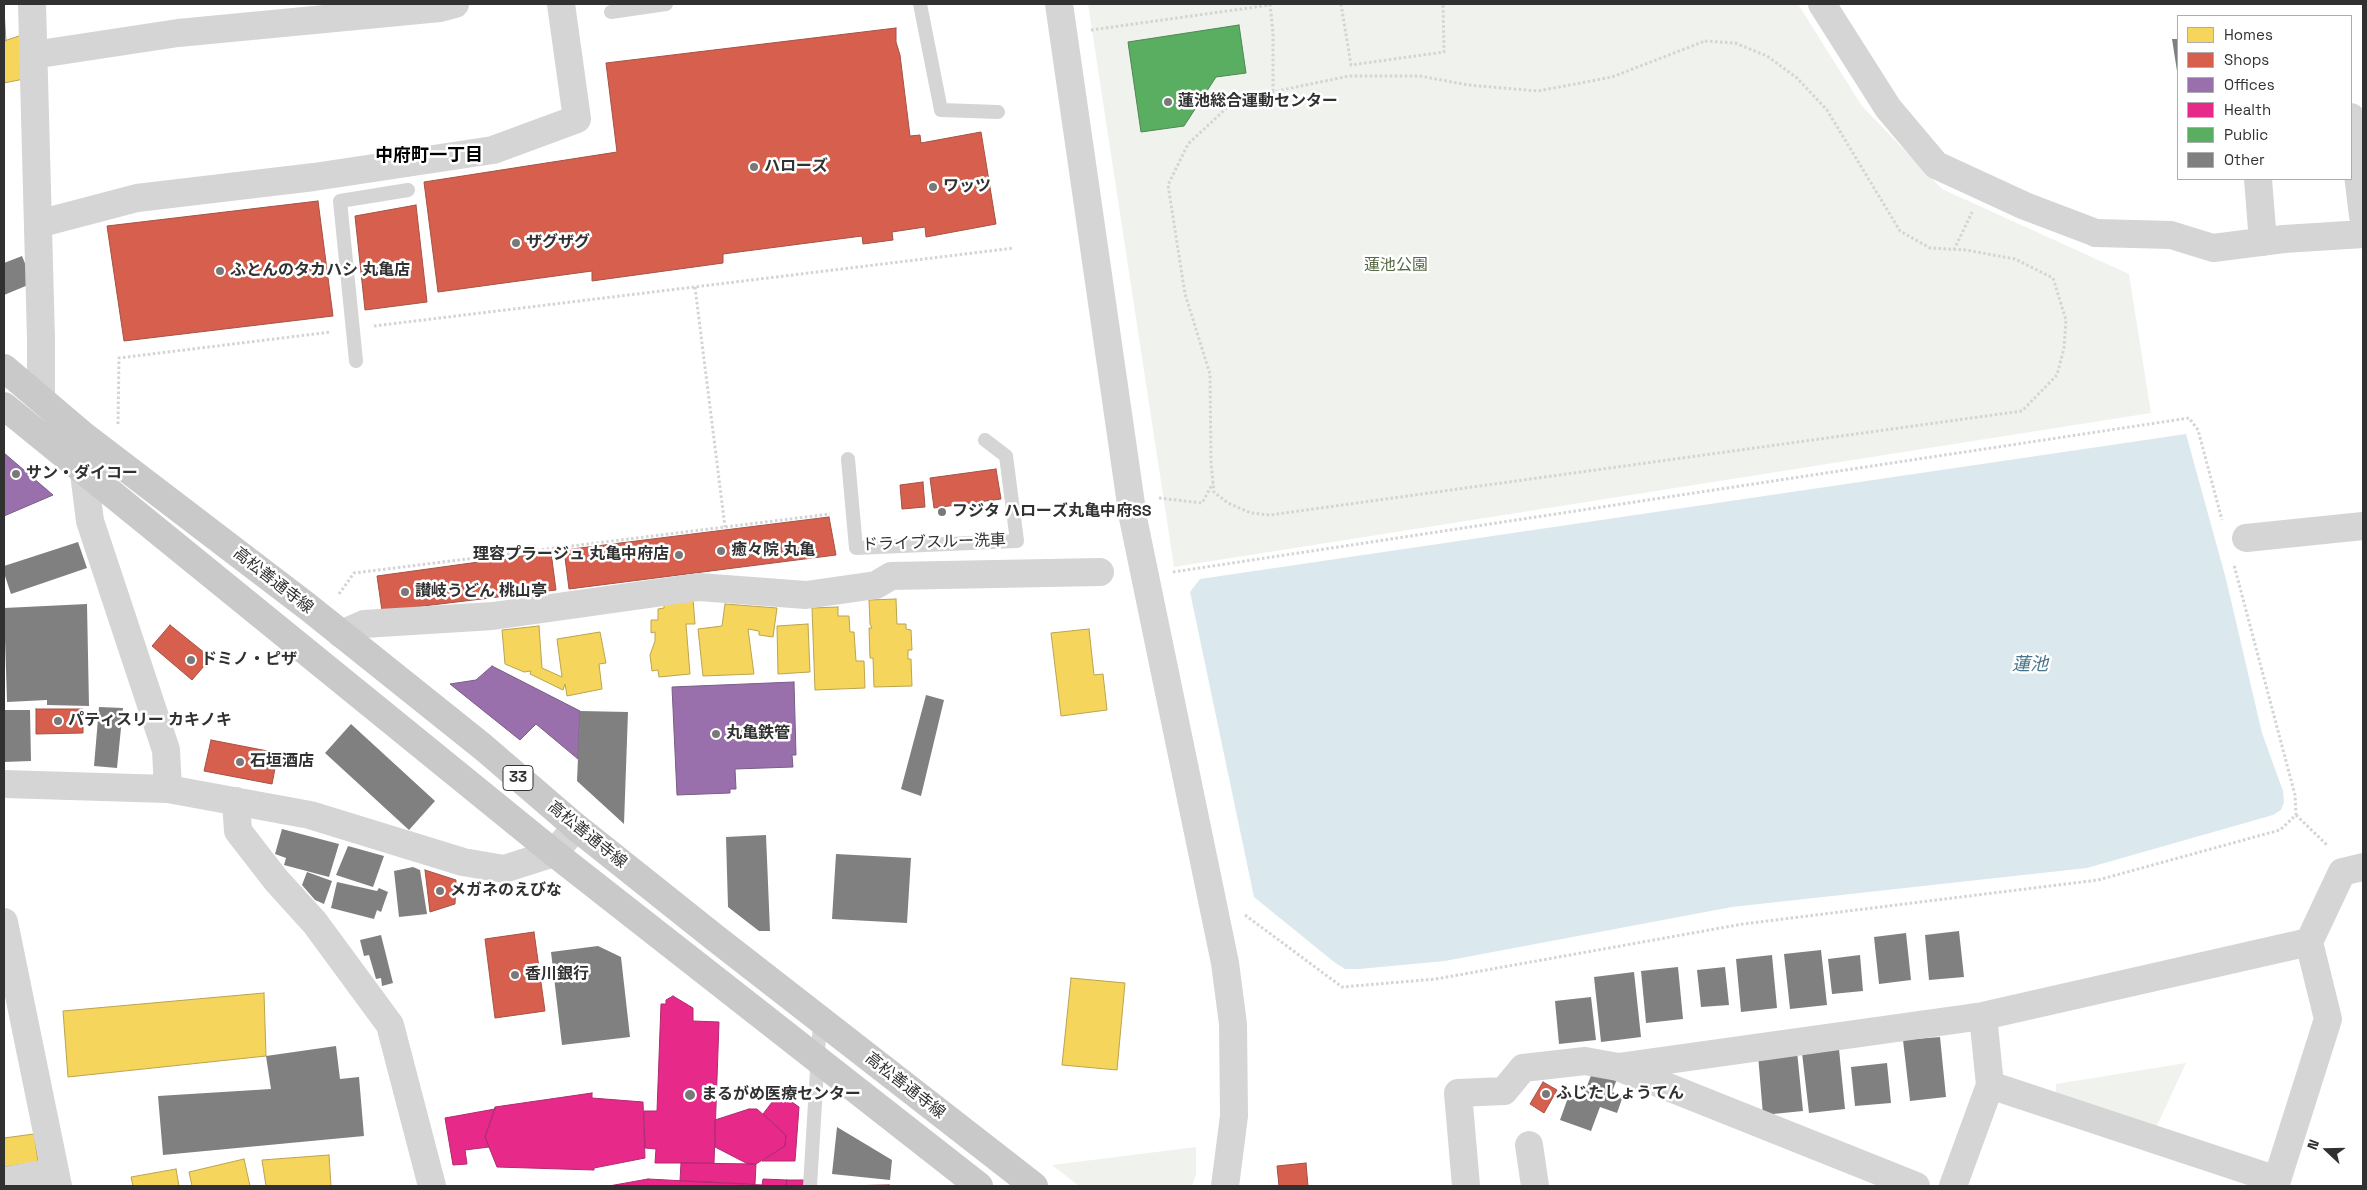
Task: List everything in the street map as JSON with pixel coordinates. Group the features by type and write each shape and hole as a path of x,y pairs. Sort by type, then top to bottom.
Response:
{"main road":[{"name":"高松善通寺線","path":"4,368 84,436 341,634 483,747 576,827 1034,1186"},
{"name":"高松善通寺線","path":"4,406 84,473 160,531 554,853 979,1186"}],"street":[{"path":"32,4 41,398"},
{"path":"33,55 178,33 440,8 455,4"},
{"path":"38,224 137,198 314,176 493,150 577,119 561,4"},
{"path":"1059,4 1133,518 1225,963 1233,1024 1234,1116 1225,1186"},
{"path":"1822,4 1888,108 1936,165 1984,187 2096,233 2171,235 2213,248 2363,234"},
{"path":"2352,125 2363,216"},
{"path":"2258,180 2263,242"},
{"path":"84,473 90,521 166,750 168,789"},
{"path":"2235,532 2363,526"},
{"path":"341,634 364,624 493,616 699,586 806,595 876,585 891,576 1100,572"},
{"path":"4,784 168,789 310,815 463,862 504,870 554,853 576,827"},
{"path":"236,801 238,831 276,880 315,924 390,1025 432,1186"},
{"path":"1990,1085 2280,1183 2328,1019 2309,942 2353,869"},
{"path":"4,922 56,1179 4,1181"},
{"path":"1618,1067 1983,1016 2309,942"},
{"path":"1952,1186 1990,1085 1983,1016"},
{"path":"1466,1186 1458,1093 1504,1091 1523,1068 1586,1061 1618,1067 1879,1179 1916,1186"},
{"path":"1529,1145 1535,1186"}],"lane":[{"path":"611,12 666,4"},
{"path":"920,4 941,110 998,112"},
{"path":"356,361 340,201 408,190"},
{"name":"ドライブスルー洗車","path":"848,459 856,548 1017,541 1006,456 984,440"},
{"path":"810,1186 820,1020"}],"path":[{"path":"1086,31 1270,4 1273,33 1273,92"},
{"path":"1341,4 1351,65 1444,52 1443,4"},
{"path":"1705,41 1735,43 1767,56 1797,78 1827,110 1900,232 1930,248 1954,250 2015,259 2053,278 2066,320 2064,348 2057,375 2022,411 1270,515 1251,513 1228,504 1214,492 1210,374 1185,294 1168,185 1188,144 1232,103 1273,92 1349,76 1420,76 1468,85 1538,91 1612,77 1705,41"},
{"path":"1954,250 1984,187"},
{"path":"118,424 119,358 1014,248"},
{"path":"695,287 725,527"},
{"path":"1170,572 2189,418 2198,430 2235,532"},
{"path":"1158,498 1202,503 1213,482"},
{"path":"335,600 354,573 836,513"},
{"path":"2234,564 2295,795 2296,815 2353,869"},
{"path":"1242,912 1342,988 1417,981 1743,924 2098,880 2280,830 2296,815"}],"green space":[{"name":"蓮池公園","path":"1088,4 1798,4 1862,106 1942,189 2129,274 2151,413 1174,567"},
{"path":"2186,1063 2155,1130 2056,1095 2056,1084"},
{"path":"1196,1147 1196,1175 1192,1186 1079,1186 1052,1165"}],"water":[{"name":"蓮池","path":"2186,434 2226,579 2262,733 2283,791 2284,802 2281,810 2273,815 2087,868 1732,907 1445,961 1359,969 1345,969 1334,962 1254,897 1190,592 1200,579"}],"building: Homes":[{"path":"4,10 6,41 4,41"},
{"path":"22,35 29,78 4,83 4,41"},
{"path":"693,599 695,624 686,624 690,674 659,677 658,670 652,671 650,655 655,641 655,632 651,633 651,620 658,620 658,609 664,608 664,601"},
{"path":"896,599 897,624 906,624 906,629 911,630 912,650 908,650 908,659 911,659 912,686 874,687 873,658 870,658 869,628 872,628 870,624 869,600"},
{"path":"725,604 777,608 773,637 759,635 759,631 748,629 754,674 703,676 698,629 722,626"},
{"path":"838,607 838,616 849,616 850,632 854,632 856,661 864,661 865,688 815,690 812,608"},
{"path":"808,624 810,672 778,674 777,626"},
{"path":"539,626 542,668 562,677 557,639 600,632 606,663 599,664 602,689 567,696 565,684 563,690 530,674 531,671 524,672 505,664 502,630"},
{"path":"1089,629 1094,675 1103,674 1107,710 1061,716 1051,633"},
{"path":"1071,978 1125,983 1117,1070 1062,1065"},
{"path":"264,993 266,1056 68,1077 63,1011"},
{"path":"34,1134 38,1162 4,1167 4,1138"},
{"path":"329,1155 331,1186 266,1186 262,1160"},
{"path":"244,1159 250,1186 192,1186 189,1172"},
{"path":"176,1169 179,1186 133,1186 131,1177"}],"building: Shops":[{"name":"ハローズ","path":"896,28 896,42 900,55 910,136 920,135 921,143 981,132 996,224 926,237 925,227 892,232 893,240 863,244 862,236 723,254 723,263 592,281 592,271 438,292 424,182 617,152 606,63"},
{"name":"ふとんのタカハシ 丸亀店","path":"318,201 333,316 124,341 107,226"},
{"path":"416,205 427,302 365,310 355,216"},
{"path":"996,469 1001,499 934,508 930,478"},
{"path":"923,482 925,507 902,509 900,485"},
{"path":"829,517 836,555 569,589 564,550"},
{"path":"551,552 556,590 382,611 377,576"},
{"path":"170,625 211,658 192,680 152,646"},
{"path":"36,709 83,709 83,733 36,734"},
{"path":"211,740 278,753 272,784 204,771"},
{"path":"425,870 456,880 455,904 430,912"},
{"name":"香川銀行","path":"534,932 545,1011 495,1018 485,939"},
{"path":"1543,1082 1557,1090 1544,1113 1530,1104"},
{"path":"1306,1163 1308,1186 1279,1186 1277,1166"},
{"path":"889,1185 889,1186 840,1186"}],"building: Offices":[{"name":"サン・ダイコー","path":"4,453 53,495 4,516"},
{"path":"492,666 580,711 578,759 536,724 520,740 450,684 476,680"},
{"path":"794,682 796,755 792,755 793,767 735,769 736,789 730,789 730,793 677,795 672,687"}],"building: Health":[{"path":"673,996 693,1008 693,1021 719,1022 714,1163 655,1163 656,1149 645,1148 644,1111 657,1111 661,1004 666,1004 666,1000"},
{"path":"592,1093 592,1098 643,1102 645,1158 594,1168 594,1170 497,1167 485,1137 495,1107"},
{"path":"779,1093 799,1107 795,1161 762,1161 785,1146 786,1135 763,1114"},
{"path":"495,1109 485,1137 489,1147 465,1150 467,1164 453,1165 445,1118"},
{"path":"749,1109 757,1109 786,1135 785,1146 756,1164 748,1164 715,1147 715,1120"},
{"path":"681,1163 756,1164 755,1184 680,1181"},
{"path":"648,1179 762,1185 763,1179 787,1180 786,1186 609,1186"},
{"path":"787,1180 804,1180 804,1186 786,1186"}],"building: Public":[{"name":"蓮池総合運動センター","path":"1239,25 1246,73 1216,77 1184,126 1141,132 1128,42"}],"building: Other":[{"path":"2172,39 2177,39 2177,71"},
{"path":"22,256 33,283 4,295 4,263"},
{"path":"78,542 87,568 11,594 4,573 4,566"},
{"path":"87,604 89,706 47,705 47,700 7,702 4,608"},
{"path":"926,695 944,700 921,796 901,789"},
{"path":"99,707 123,708 117,768 94,766"},
{"path":"4,710 30,710 31,761 4,762"},
{"path":"580,711 628,712 624,824 577,781"},
{"path":"351,724 435,801 409,830 325,753"},
{"path":"282,829 339,844 329,877 284,865 286,858 275,854"},
{"path":"766,835 770,931 759,931 728,907 726,837"},
{"path":"348,846 384,856 373,887 336,875"},
{"path":"836,854 911,858 907,923 832,919"},
{"path":"413,867 420,870 427,914 399,917 394,871"},
{"path":"307,872 332,881 324,904 315,900 302,885"},
{"path":"337,882 377,891 379,888 388,892 381,912 377,910 374,919 331,908"},
{"path":"1959,931 1964,977 1929,980 1925,935"},
{"path":"1906,933 1911,980 1879,984 1874,937"},
{"path":"381,935 393,983 382,986 381,978 376,979 369,955 364,956 360,940"},
{"path":"598,946 621,957 630,1037 562,1045 551,952"},
{"path":"1821,950 1827,1005 1790,1009 1784,954"},
{"path":"1772,955 1777,1008 1741,1012 1736,959"},
{"path":"1860,955 1863,991 1832,994 1828,959"},
{"path":"1678,967 1683,1019 1646,1023 1641,971"},
{"path":"1725,967 1729,1005 1701,1007 1697,970"},
{"path":"1634,972 1641,1037 1601,1042 1594,977"},
{"path":"1591,997 1596,1040 1559,1044 1555,1001"},
{"path":"1940,1037 1946,1097 1910,1101 1903,1040"},
{"path":"336,1046 340,1079 359,1077 364,1136 163,1155 158,1096 271,1089 266,1056"},
{"path":"1839,1049 1845,1109 1809,1113 1802,1053"},
{"path":"1797,1051 1803,1111 1763,1115 1758,1055"},
{"path":"1887,1063 1891,1103 1855,1106 1851,1067"},
{"path":"1593,1070 1617,1079 1612,1092 1623,1096 1617,1113 1600,1107 1591,1131 1560,1120 1570,1092 1583,1097"},
{"path":"837,1127 892,1160 890,1180 832,1174"}],"place":[{"name":"蓮池総合運動センター","path":"1168,102"},
{"name":"ハローズ","path":"754,167"},
{"name":"ワッツ","path":"933,187"},
{"name":"ザグザグ","path":"516,243"},
{"name":"ふとんのタカハシ 丸亀店","path":"220,271"},
{"name":"サン・ダイコー","path":"16,474"},
{"name":"フジタ ハローズ丸亀中府SS","path":"942,512"},
{"name":"癒々院 丸亀","path":"721,551"},
{"name":"理容プラージュ 丸亀中府店","path":"679,555"},
{"name":"讃岐うどん 桃山亭","path":"405,592"},
{"name":"ドミノ・ピザ","path":"191,660"},
{"name":"パティスリー カキノキ","path":"58,721"},
{"name":"丸亀鉄管","path":"716,734"},
{"name":"石垣酒店","path":"240,762"},
{"name":"メガネのえびな","path":"440,891"},
{"name":"香川銀行","path":"515,975"},
{"name":"ふじたしょうてん","path":"1546,1094"},
{"name":"まるがめ医療センター","path":"690,1095"}],"district":[{"name":"中府町一丁目","path":"429,156"}]}
